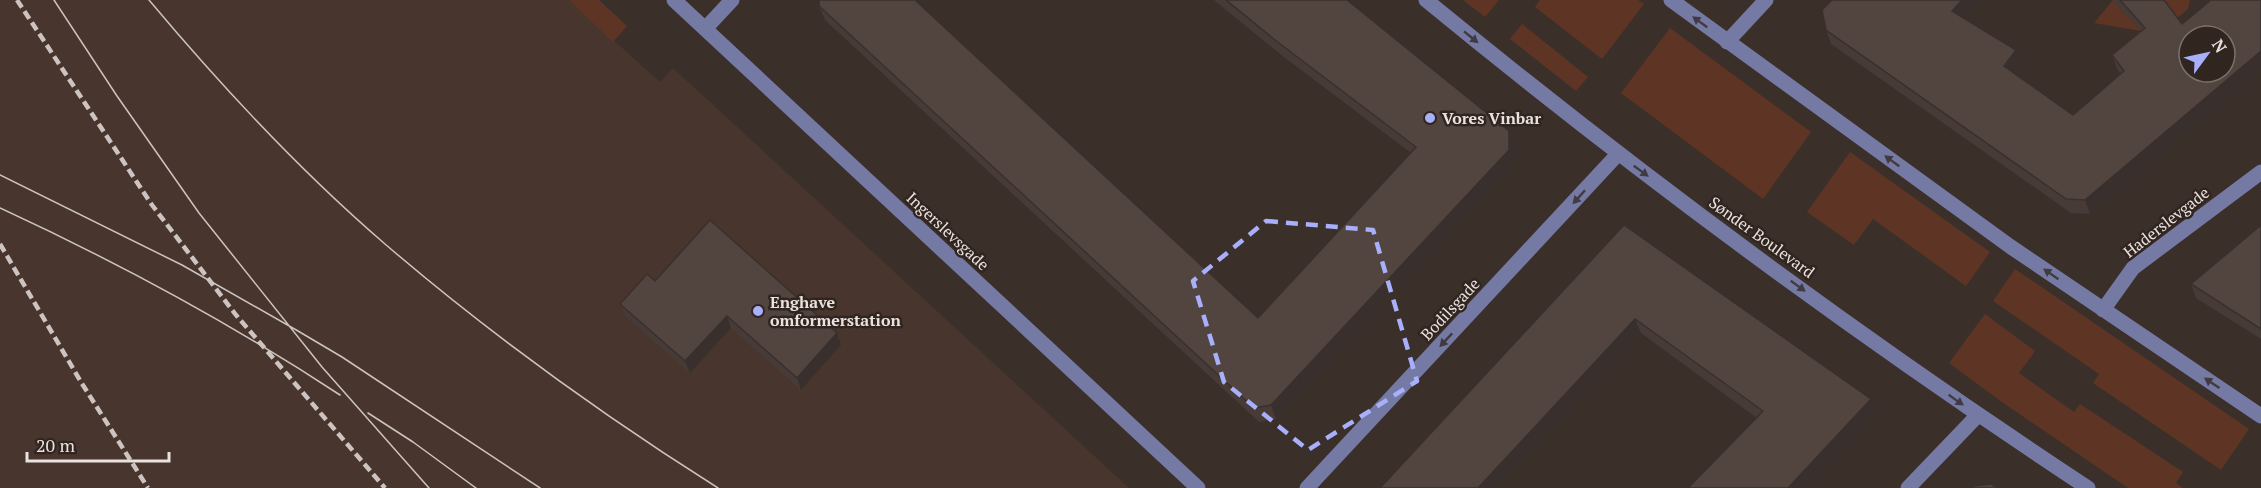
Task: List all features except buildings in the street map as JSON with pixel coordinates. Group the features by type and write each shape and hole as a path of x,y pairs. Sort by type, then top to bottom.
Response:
{"street":[{"name":"Ingerslevsgade","path":"674,0 1198,488"},
{"path":"705,29 732,0"},
{"name":"Sønder Boulevard","path":"1426,0 1618,154 1921,376 2088,488"},
{"path":"1671,0 2001,240 2261,416"},
{"path":"1727,42 1766,0"},
{"name":"Bodilsgade","path":"1307,488 1618,154"},
{"name":"Haderslevgade","path":"2103,310 2133,268 2261,172"},
{"path":"1908,488 1978,415"}],"highlighted area":[{"path":"1266,221 1373,230 1417,381 1308,450 1224,382 1193,281"}],"shaded area":[{"path":"0,0 569,0 660,82 673,68 1129,488 0,488"},
{"path":"569,0 599,0 627,26 613,42"},
{"path":"1463,0 1499,0 1485,17"},
{"path":"1540,0 1638,0 1644,4 1602,59 1535,7"},
{"path":"2113,0 2190,0 2188,9 2158,34 2094,23"},
{"path":"1522,24 1588,77 1576,91 1510,39"},
{"path":"1670,28 1811,132 1763,199 1621,93"},
{"path":"1850,152 1990,252 1966,286 1873,219 1854,245 1807,212"},
{"path":"2015,269 2249,429 2221,470 2093,383 2099,374 1993,301"},
{"path":"1985,314 2035,351 2019,373 2074,412 2080,404 2183,472 2176,483 2183,488 2128,488 1949,363"}],"tram line":[{"path":"54,0 117,96 199,213 322,367 429,488"},
{"path":"149,0 262,127 322,187 385,244 465,310 547,372 718,488"},
{"path":"0,175 182,265 298,331 342,357 540,488"},
{"path":"0,208 173,295 258,343 340,395"},
{"path":"368,413 413,442 476,488"}],"railway":[{"path":"17,0 152,205 236,315 385,488"},
{"path":"0,244 81,382 148,488"}],"place":[{"name":"Vores Vinbar","path":"1430,118"},
{"name":"Enghave omformerstation","path":"758,311"}]}
